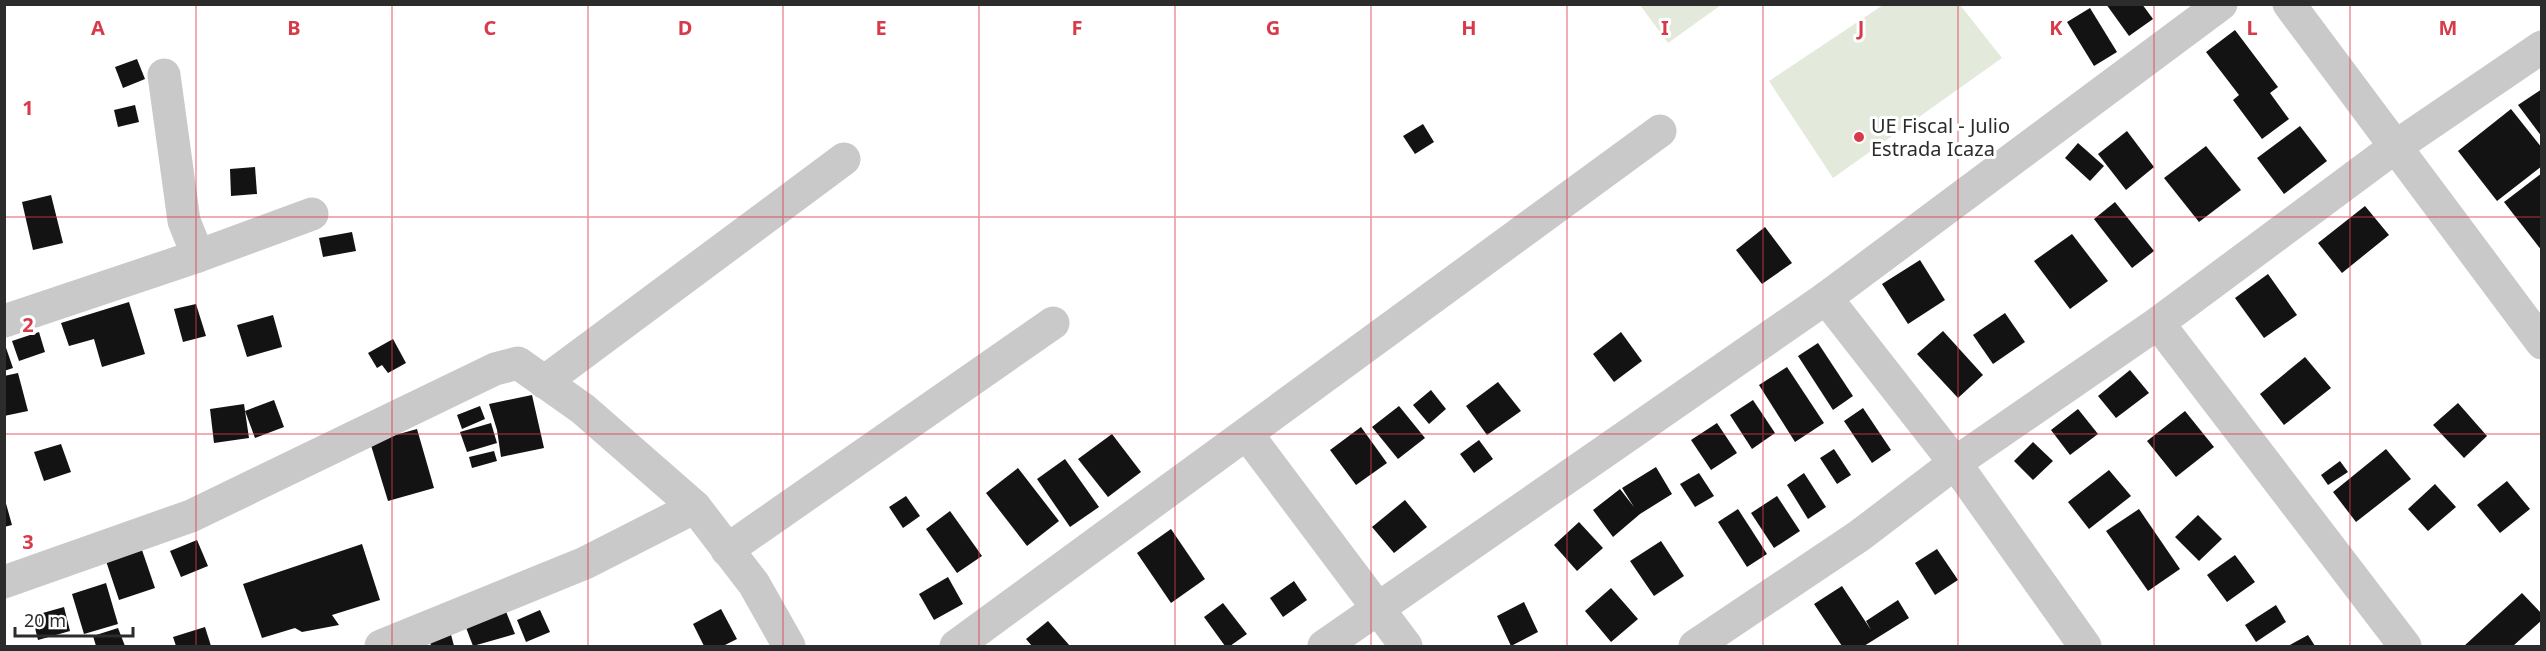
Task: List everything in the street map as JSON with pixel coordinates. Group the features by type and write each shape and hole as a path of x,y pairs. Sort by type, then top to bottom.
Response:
{"street":[{"path":"1324,646 1826,298 2221,4"},
{"path":"2289,4 2541,343"},
{"path":"1695,646 1859,536 1955,463 2158,323 2395,147 2541,47"},
{"path":"164,75 184,221 198,256"},
{"path":"956,646 1660,130"},
{"path":"544,382 844,159"},
{"path":"4,321 198,256 312,214"},
{"path":"1826,298 1955,463 2085,646"},
{"path":"727,550 1053,323"},
{"path":"2158,323 2405,646"},
{"path":"4,582 191,516 495,369 518,363 583,410 695,507 753,584 789,646"},
{"path":"1246,434 1406,646"},
{"path":"381,646 585,563 695,507"}],"shaded area":[{"path":"1640,5 1721,5 1668,43"},
{"path":"1883,5 1960,5 2002,58 1833,178 1769,81"}],"building":[{"path":"2106,4 2142,4 2153,19 2129,36"},
{"path":"2090,8 2117,52 2094,66 2067,22"},
{"path":"2235,30 2278,87 2270,93 2289,119 2262,139 2233,100 2239,95 2206,52"},
{"path":"137,59 145,79 123,88 115,67"},
{"path":"2542,89 2542,137 2518,105"},
{"path":"135,105 139,122 118,127 114,110"},
{"path":"2511,109 2542,148 2542,166 2497,201 2458,151"},
{"path":"1423,124 1434,142 1415,154 1403,136"},
{"path":"2300,126 2327,161 2284,194 2257,158"},
{"path":"2127,131 2154,167 2126,190 2098,154"},
{"path":"2078,143 2104,166 2090,181 2065,158"},
{"path":"2206,146 2241,190 2199,222 2164,178"},
{"path":"255,167 257,194 231,196 230,169"},
{"path":"2542,173 2542,251 2504,202"},
{"path":"51,195 63,243 33,250 22,202"},
{"path":"2115,202 2154,251 2132,268 2094,219"},
{"path":"2365,206 2389,235 2342,273 2318,243"},
{"path":"1765,227 1792,263 1762,284 1736,250"},
{"path":"352,232 356,251 323,257 319,238"},
{"path":"2072,234 2108,281 2070,309 2034,261"},
{"path":"1920,260 1945,300 1908,324 1882,284"},
{"path":"2268,274 2297,315 2264,338 2235,298"},
{"path":"129,302 145,354 102,367 94,339 69,346 61,323"},
{"path":"196,304 206,336 183,342 174,309"},
{"path":"2005,313 2025,342 1993,364 1973,335"},
{"path":"273,315 282,347 247,357 237,325"},
{"path":"1943,331 1983,375 1958,398 1917,354"},
{"path":"39,332 45,352 19,361 12,341"},
{"path":"1621,332 1642,361 1614,382 1593,354"},
{"path":"393,339 406,363 388,373 382,365 377,368 368,353"},
{"path":"4,342 13,368 4,371"},
{"path":"1818,343 1853,396 1833,410 1798,356"},
{"path":"2305,357 2331,388 2284,425 2260,394"},
{"path":"1787,367 1824,423 1795,442 1759,385"},
{"path":"2130,370 2149,393 2116,418 2098,396"},
{"path":"18,373 28,411 4,416 4,376"},
{"path":"1498,382 1521,411 1487,435 1466,406"},
{"path":"1431,390 1446,409 1429,424 1413,405"},
{"path":"532,395 544,448 501,457 497,430 489,404"},
{"path":"274,400 284,427 255,438 245,411"},
{"path":"1753,400 1775,433 1752,449 1730,415"},
{"path":"2458,403 2487,436 2464,458 2433,425"},
{"path":"244,404 249,438 214,443 210,409"},
{"path":"480,406 485,419 462,429 457,415"},
{"path":"1399,406 1425,438 1398,459 1372,427"},
{"path":"1863,408 1891,450 1872,463 1844,421"},
{"path":"2078,409 2098,434 2070,455 2051,430"},
{"path":"2185,411 2214,447 2176,477 2147,441"},
{"path":"491,423 497,443 467,452 460,432"},
{"path":"1717,423 1737,453 1711,470 1691,440"},
{"path":"1361,427 1387,463 1356,485 1330,450"},
{"path":"417,429 434,488 388,501 370,442"},
{"path":"1112,434 1141,472 1108,497 1078,459"},
{"path":"1479,440 1493,459 1474,473 1460,454"},
{"path":"2033,442 2053,461 2033,480 2014,461"},
{"path":"61,444 71,472 44,481 34,452"},
{"path":"1834,449 1851,475 1837,484 1820,458"},
{"path":"2386,449 2411,479 2356,522 2333,492"},
{"path":"494,451 497,461 472,468 469,457"},
{"path":"1065,459 1099,507 1070,527 1037,479"},
{"path":"2340,461 2348,472 2328,485 2321,475"},
{"path":"1656,467 1672,494 1640,514 1613,537 1593,510 1620,489 1634,507 1622,488"},
{"path":"1018,468 1059,521 1027,546 986,493"},
{"path":"2109,470 2131,496 2089,529 2068,502"},
{"path":"1699,473 1714,496 1695,507 1680,484"},
{"path":"1804,473 1826,507 1808,519 1787,485"},
{"path":"2507,481 2530,509 2500,533 2477,505"},
{"path":"2435,484 2456,507 2428,531 2408,509"},
{"path":"906,496 920,516 903,528 889,507"},
{"path":"1777,496 1800,531 1774,548 1751,513"},
{"path":"1405,500 1427,527 1394,553 1372,527"},
{"path":"4,501 12,525 4,527"},
{"path":"1738,509 1767,554 1747,567 1718,522"},
{"path":"2139,509 2180,569 2148,591 2106,531"},
{"path":"950,511 982,556 957,573 926,529"},
{"path":"2198,515 2222,539 2199,561 2175,537"},
{"path":"1579,522 1603,548 1577,571 1554,545"},
{"path":"1171,529 1205,579 1171,603 1137,553"},
{"path":"197,540 208,566 181,577 170,551"},
{"path":"1661,541 1684,576 1654,596 1630,561"},
{"path":"362,544 380,600 332,615 339,625 302,632 295,628 262,638 243,584"},
{"path":"1937,549 1958,580 1935,595 1915,563"},
{"path":"142,550 155,588 119,600 106,561"},
{"path":"2235,555 2255,582 2227,602 2207,575"},
{"path":"948,577 963,604 934,620 919,594"},
{"path":"1294,581 1307,600 1283,617 1270,598"},
{"path":"106,583 118,624 84,634 72,594"},
{"path":"1842,586 1871,630 1866,621 1898,600 1909,618 1864,646 1842,646 1814,604"},
{"path":"1611,588 1638,619 1611,642 1585,611"},
{"path":"2522,593 2542,614 2542,620 2513,646 2464,646"},
{"path":"1524,602 1538,632 1511,646 1497,616"},
{"path":"1223,603 1247,634 1230,646 1225,646 1204,617"},
{"path":"2276,605 2286,622 2256,642 2245,625"},
{"path":"64,607 70,631 38,640 32,616"},
{"path":"505,609 515,634 473,646 465,625"},
{"path":"721,609 737,639 723,646 704,646 693,624"},
{"path":"540,610 550,632 526,642 517,620"},
{"path":"1048,621 1070,646 1032,646 1026,639"},
{"path":"205,627 211,646 176,646 173,637"},
{"path":"449,627 454,646 431,646 428,632"},
{"path":"118,628 125,646 96,646 93,636"},
{"path":"2308,635 2315,646 2288,646"}],"place":[{"name":"UE Fiscal - Julio Estrada Icaza","path":"1859,137"}]}
